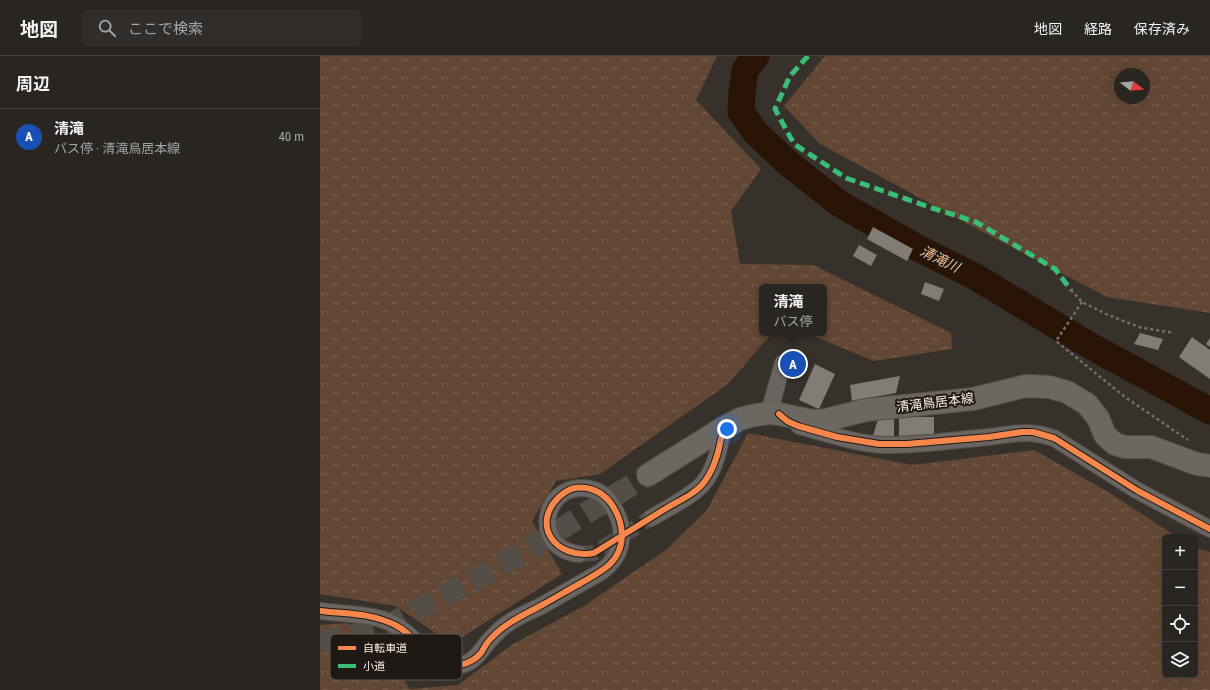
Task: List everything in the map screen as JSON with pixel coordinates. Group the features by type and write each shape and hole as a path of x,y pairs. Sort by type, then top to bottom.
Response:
{"main road":[{"name":"清滝鳥居本線","path":"648,475 740,419 772,414 813,421 826,420 866,410 973,399 1026,386 1049,387 1067,392 1088,404 1098,418 1105,435 1115,444 1124,447 1151,447 1197,464 1210,466"}],"street":[{"path":"772,414 798,426 837,437 880,444 907,444 1033,432 1054,438 1138,491 1210,530"},
{"path":"651,518 694,492 704,482 709,474 720,446 723,428"},
{"path":"462,664 472,660 480,653 488,642 506,624 602,571 616,557 622,540 620,522 616,510 607,498 601,494 596,491 583,488 569,490 557,499 549,511 547,526 549,533 557,545 563,550 579,554"},
{"path":"320,611 363,615 387,621 408,634"}],"lane":[{"path":"784,359 786,361 786,365 772,414 779,363 780,360 784,359"}],"path":[{"path":"1071,290 1082,302 1106,314 1139,327 1174,333"},
{"path":"1082,302 1056,341 1125,398 1191,442"}],"green space":[{"path":"320,56 717,56 696,100 761,169 731,211 740,264 813,265 951,333 952,349 874,361 813,336 827,336 827,284 759,284 759,336 769,336 728,384 600,474 556,481 532,521 562,574 462,637 462,634 437,634 396,606 320,594"},
{"path":"825,56 1210,56 1210,313 1107,297 820,144 784,106"},
{"path":"748,433 912,465 1034,450 1110,493 1172,534 1162,534 1162,678 1198,678 1198,549 1210,552 1210,690 320,690 320,625 346,623 361,634 330,634 330,680 404,680 410,689 458,685 513,644 584,606 667,549 707,510"}],"building":[{"path":"873,227 913,249 907,261 867,239"},
{"path":"859,245 877,255 871,266 853,256"},
{"path":"925,282 944,289 939,301 921,294"},
{"path":"1140,333 1163,339 1158,350 1134,344"},
{"path":"1192,337 1210,350 1210,379 1179,357"},
{"path":"1210,338 1210,347 1206,344"},
{"path":"815,364 835,374 819,409 799,400"},
{"path":"900,376 896,393 852,401 850,385"},
{"path":"899,417 934,417 934,439 899,439"},
{"path":"878,419 894,419 894,439 872,439"}],"waterway":[{"name":"清滝川","path":"756,56 745,70 741,112 756,133 789,164 840,204 918,248 974,276 1089,345 1210,411"}],"tunnel":[{"path":"356,634 383,628 515,557 648,475"},
{"path":"579,554 594,553 651,518"},
{"path":"320,642 330,640"}],"marked path":[{"path":"808,56 790,76 775,109 794,144 846,178 976,222 1055,269 1071,290"}],"cycle path":[{"path":"779,414 787,421 798,426 837,437 879,444 907,444 1033,432 1054,438 1138,491 1210,529"},
{"path":"622,536 686,497 701,486 709,475 715,462 723,428"},
{"path":"575,488 585,488 598,492 610,502 618,517 622,536 594,553 580,554 568,551 559,546 551,538 547,529 547,519 551,508 559,497 566,491 575,488"},
{"path":"462,664 477,657 493,636 506,626 603,570 615,558 619,550 622,536"},
{"path":"320,611 369,616 397,626 409,634"}],"place":[{"name":"清滝","path":"793,364"}]}
